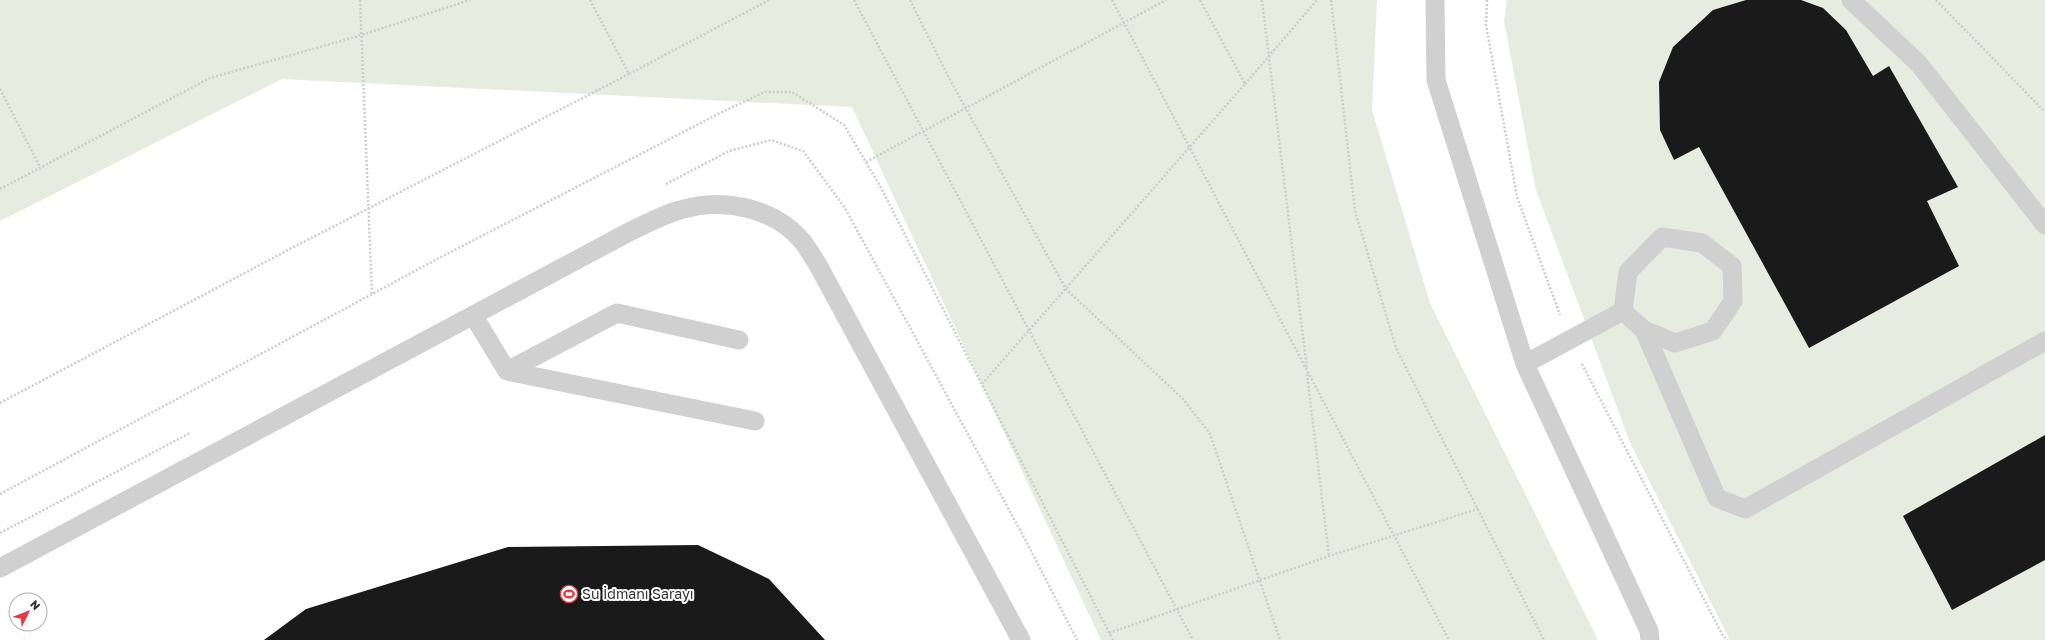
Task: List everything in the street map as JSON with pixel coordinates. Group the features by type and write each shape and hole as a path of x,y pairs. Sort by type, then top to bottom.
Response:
{"lane":[{"path":"1435,0 1436,80 1524,364 1653,637"},
{"path":"1852,0 1919,64 2045,226"},
{"path":"0,568 629,232 680,210 716,204 748,208 774,218 802,241 818,265 1021,640"},
{"path":"1662,237 1702,243 1732,266 1733,301 1713,331 1675,343 1644,330 1623,311 1628,272 1662,237"},
{"path":"1524,364 1623,311"},
{"path":"507,371 618,313 739,340"},
{"path":"474,315 507,371 755,421"},
{"path":"1644,330 1717,498 1745,509 2045,341"}],"path":[{"path":"360,0 372,294"},
{"path":"0,189 210,78 362,34 470,0"},
{"path":"590,0 629,74"},
{"path":"0,403 369,208 769,0"},
{"path":"854,0 1193,640"},
{"path":"910,0 966,108 1066,289 1184,400 1210,434 1280,640"},
{"path":"1112,0 1449,640"},
{"path":"866,162 1166,0"},
{"path":"1200,0 1245,84"},
{"path":"1262,0 1329,556"},
{"path":"982,384 1190,148 1316,0"},
{"path":"1331,0 1355,211 1396,348 1544,640"},
{"path":"1936,0 2044,110"},
{"path":"0,89 40,167"},
{"path":"666,185 729,151 771,140 803,151 845,208 1027,543 1077,640"},
{"path":"0,533 191,433"},
{"path":"1109,633 1329,556 1478,509"}],"shaded area":[{"path":"0,0 1377,0 1372,110 1430,303 1598,640 1101,640 852,107 282,79 0,221"},
{"path":"1507,0 2045,0 2045,640 1730,640 1631,445 1536,190 1504,21"}],"building":[{"path":"1746,0 1801,0 1823,8 1846,30 1873,76 1889,66 1958,187 1927,201 1959,266 1809,348 1699,147 1674,160 1660,130 1659,82 1673,47 1713,10"},
{"path":"2045,435 2045,560 1952,610 1903,516"},
{"name":"Su İdmanı Sarayı","path":"698,545 769,579 825,640 264,640 306,609 508,547"}],"place":[{"name":"Su İdmanı Sarayı","path":"569,594"}]}
